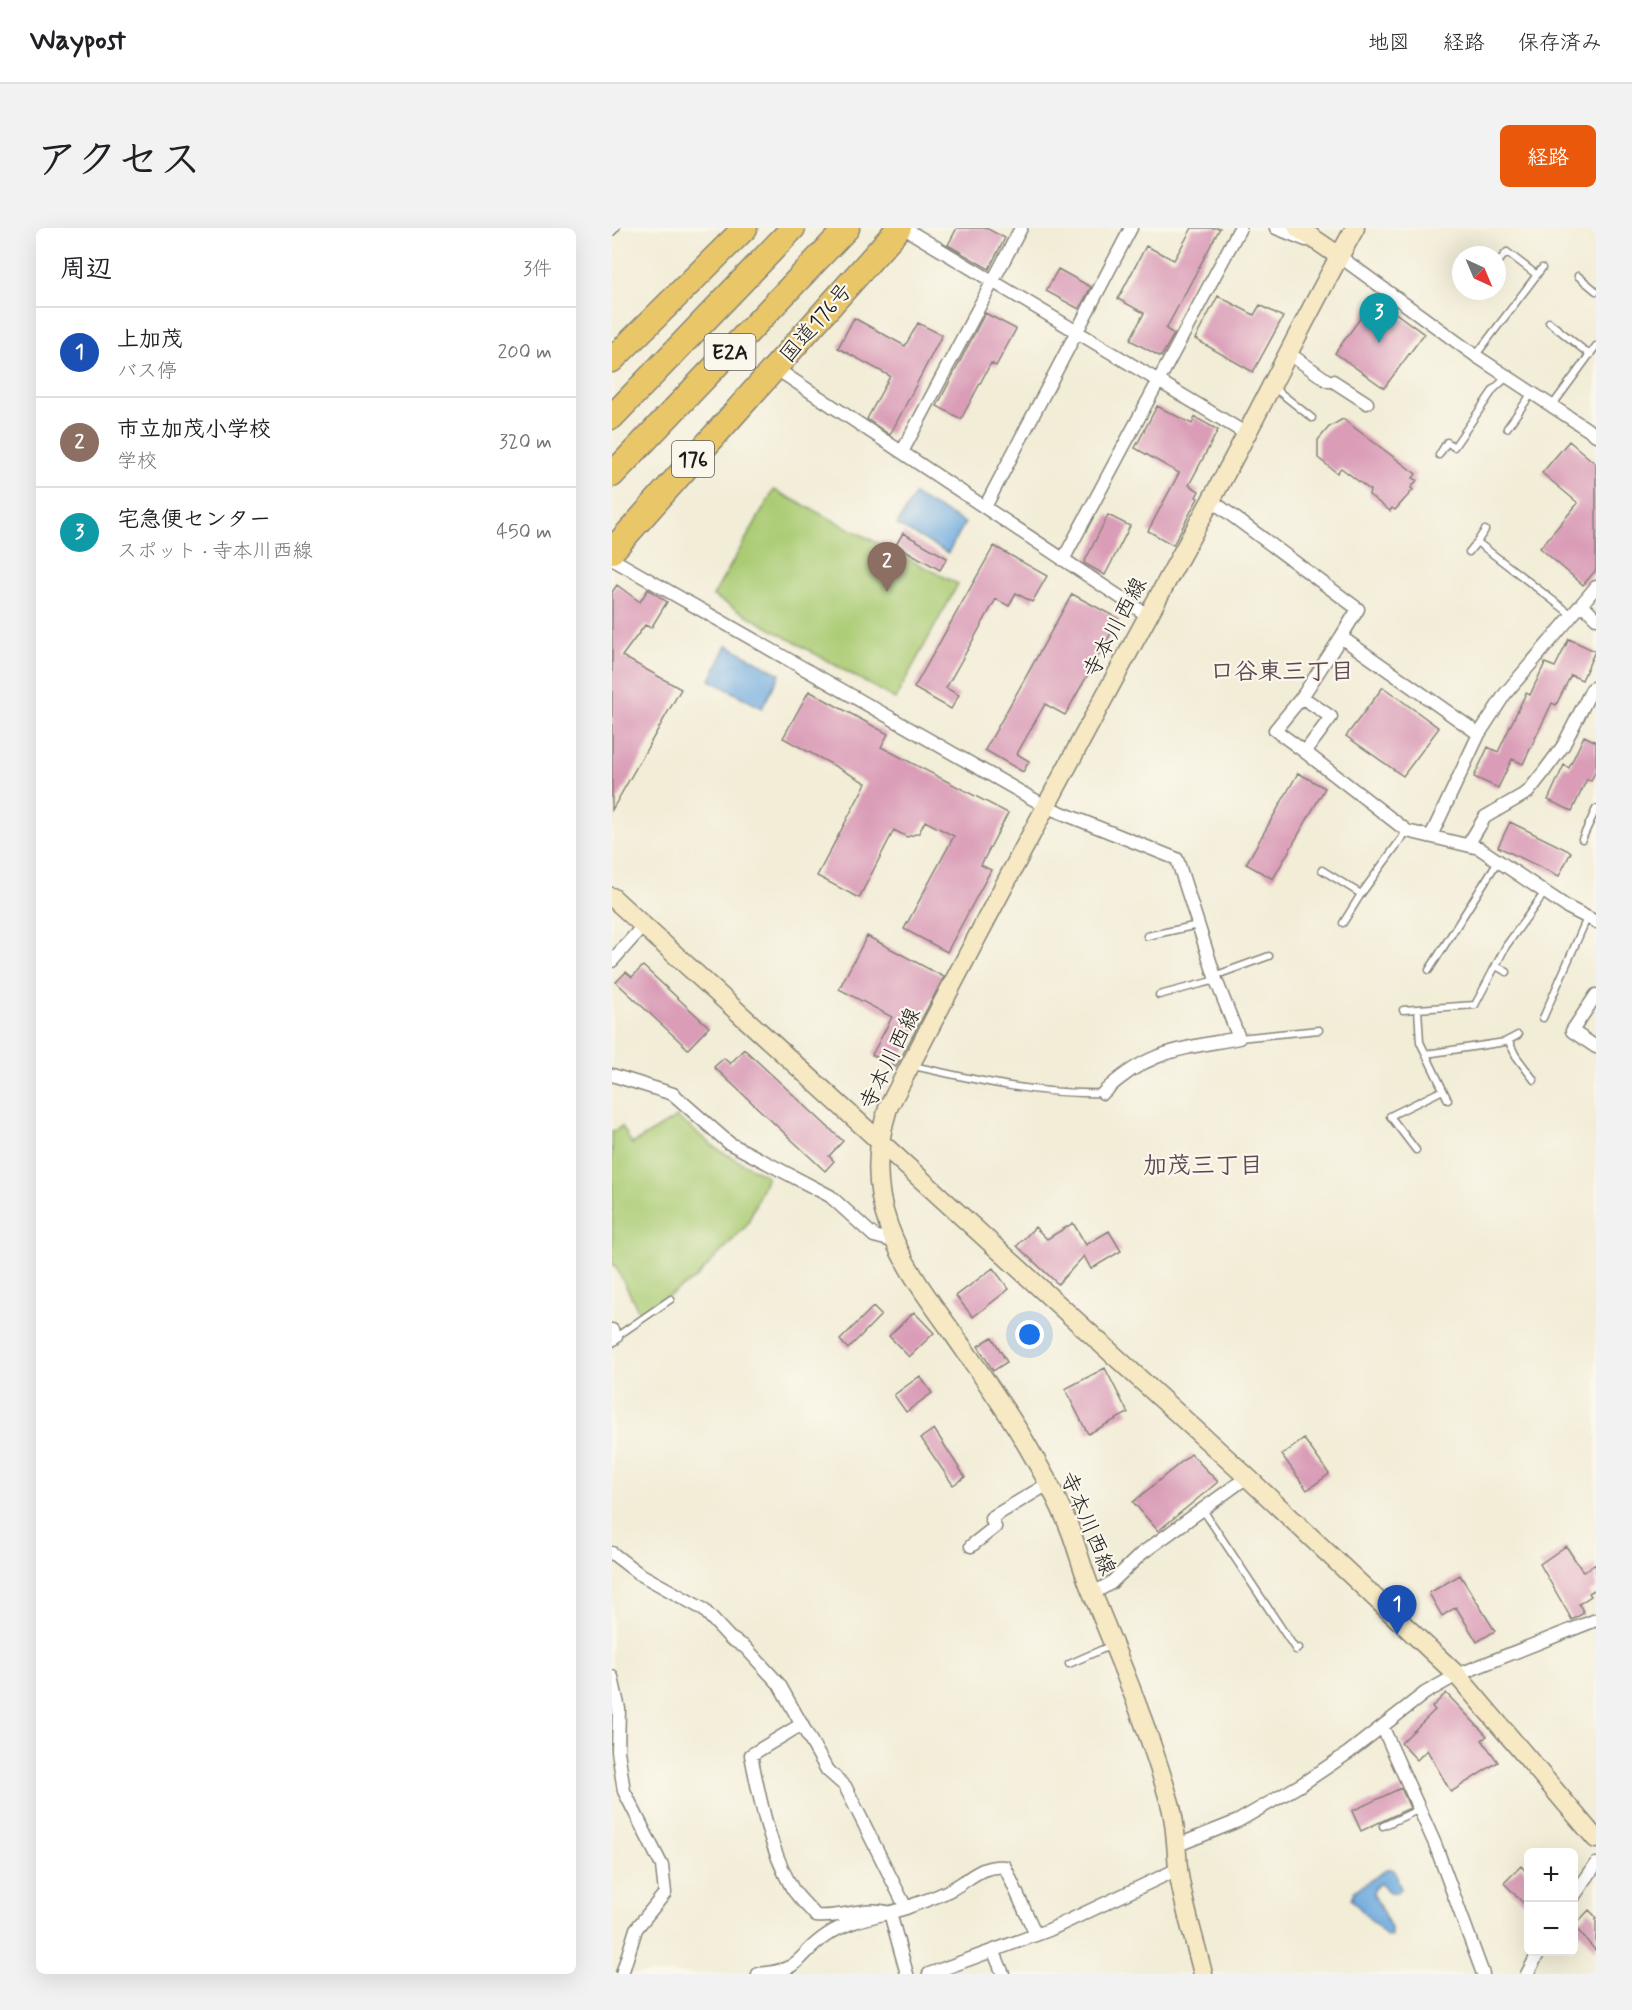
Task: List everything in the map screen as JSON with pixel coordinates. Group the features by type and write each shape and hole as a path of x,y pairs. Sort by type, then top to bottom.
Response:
{"highway":[{"path":"612,360 745,228"},
{"name":"E2A","path":"612,417 793,228"},
{"name":"E2A","path":"612,476 848,228"},
{"name":"国道176号","path":"612,550 899,228"}],"main road":[{"path":"1298,228 1339,256"},
{"name":"寺本川西線","path":"1203,1974 1178,1869 1178,1845 1170,1803 1139,1707 1092,1594 1071,1531 1020,1434 925,1294 893,1241 878,1185 880,1144 888,1108 910,1065 1147,615 1211,500 1287,352 1355,228"},
{"path":"612,897 1245,1475 1457,1675 1596,1839"}],"street":[{"path":"904,228 994,280 1245,433"},
{"path":"902,452 1021,228"},
{"path":"985,507 1131,228"},
{"path":"1063,560 1240,228"},
{"path":"1276,228 1321,245"},
{"path":"1311,228 1321,245"},
{"path":"1339,256 1476,356 1596,435"},
{"path":"1287,352 1328,381 1333,381 1367,403"},
{"path":"775,368 1147,615"},
{"path":"1211,500 1358,609 1302,697 1275,730 1407,831 1479,848 1591,920"},
{"path":"612,560 1047,807 1177,859 1215,978 1239,1038 1159,1054 1132,1068 1103,1093"},
{"path":"1431,836 1479,734 1505,694 1596,587"},
{"path":"1582,604 1596,618"},
{"path":"1341,637 1479,734"},
{"path":"1468,845 1485,817 1528,792 1563,746 1592,689 1596,687"},
{"path":"1302,697 1331,717 1305,752"},
{"path":"612,961 643,926"},
{"path":"1596,995 1572,1031 1596,1047"},
{"path":"612,1075 673,1094 729,1143 830,1196 874,1236 893,1241"},
{"path":"1092,1594 1112,1583 1141,1554 1243,1480 1245,1475"},
{"path":"971,1546 995,1527 991,1518 1048,1484"},
{"path":"612,1553 638,1573 703,1609 730,1638 745,1647 779,1684 827,1770 845,1786 906,1908"},
{"path":"1178,1845 1238,1821 1302,1784 1383,1728 1425,1694 1457,1675 1596,1620"},
{"path":"612,1677 619,1709 618,1751 624,1791 662,1866 665,1893 636,1929 622,1974"},
{"path":"802,1724 751,1755 762,1812 793,1889 816,1916 832,1918 878,1909 890,1913"},
{"path":"1383,1728 1420,1809 1483,1974"},
{"path":"1578,1890 1596,1864"},
{"path":"758,1974 790,1968 828,1935 877,1914 906,1908 950,1890 978,1871 993,1866 1005,1867 1036,1935"},
{"path":"929,1974 1036,1935 1178,1869"},
{"path":"890,1913 907,1974"},
{"path":"994,1952 1003,1974"},
{"path":"1527,1974 1537,1956"}],"lane":[{"path":"612,232 616,228"},
{"path":"1511,243 1507,252 1537,275"},
{"path":"1476,356 1542,268"},
{"path":"1578,276 1596,291"},
{"path":"1495,314 1503,320"},
{"path":"1549,322 1590,355"},
{"path":"1552,406 1596,346"},
{"path":"1439,454 1447,442 1454,447 1494,389 1507,376"},
{"path":"1270,385 1312,418"},
{"path":"1507,428 1532,393"},
{"path":"1469,552 1485,530"},
{"path":"1477,542 1572,616"},
{"path":"1582,839 1596,809"},
{"path":"1343,923 1407,831"},
{"path":"1429,970 1498,861"},
{"path":"1322,870 1361,894"},
{"path":"1403,1010 1475,1005 1496,966 1545,892"},
{"path":"1543,1018 1591,920"},
{"path":"1148,936 1198,925"},
{"path":"1159,995 1215,978 1269,956"},
{"path":"1496,966 1507,972"},
{"path":"1418,1009 1420,1042 1448,1100"},
{"path":"1239,1038 1319,1030"},
{"path":"1426,1054 1508,1040 1518,1035"},
{"path":"1508,1040 1516,1056 1534,1080"},
{"path":"910,1065 996,1085 1080,1094 1103,1093"},
{"path":"1416,1150 1390,1116 1443,1090"},
{"path":"613,1336 671,1299"},
{"path":"1203,1510 1296,1650"},
{"path":"1260,1611 1267,1606"},
{"path":"1069,1664 1114,1644"},
{"path":"1383,1826 1420,1809"}],"green space":[{"path":"774,490 958,584 895,699 713,596"},
{"path":"677,1117 720,1151 767,1176 747,1225 695,1279 640,1314 615,1265 612,1265 612,1132 622,1126 632,1144"}],"water":[{"path":"914,495 965,523 948,553 897,525"},
{"path":"727,645 780,674 762,708 710,680"},
{"path":"1389,1868 1395,1871 1401,1889 1396,1893 1389,1892 1380,1883 1375,1887 1373,1893 1391,1928 1391,1936 1387,1937 1351,1899 1354,1891"}],"building":[{"path":"957,228 986,228 1005,238 989,269 948,245"},
{"path":"1192,228 1220,228 1166,329 1174,334 1161,357 1130,340 1144,313 1118,299 1146,246 1174,260"},
{"path":"1058,269 1091,287 1079,309 1046,291"},
{"path":"1218,296 1254,315 1260,305 1283,317 1253,372 1195,339"},
{"path":"1375,298 1424,334 1384,388 1335,353"},
{"path":"985,313 1016,329 996,366 991,363 961,419 937,406"},
{"path":"854,318 905,346 918,323 942,335 890,435 867,419 890,376 838,348"},
{"path":"1157,406 1192,424 1195,417 1218,430 1189,485 1199,491 1196,497 1198,498 1173,545 1148,531 1179,473 1135,448"},
{"path":"1343,419 1416,474 1413,478 1417,480 1411,488 1413,490 1395,510 1392,508 1390,511 1369,495 1370,490 1341,468 1337,473 1318,458 1318,440 1329,427"},
{"path":"1569,441 1596,464 1596,570 1583,585 1540,548 1578,503 1542,473"},
{"path":"1108,515 1130,526 1105,575 1084,563"},
{"path":"903,533 947,558 940,570 896,545"},
{"path":"994,546 1047,576 1032,602 1016,593 1009,606 996,599 946,688 959,695 951,709 914,688"},
{"path":"617,585 640,602 648,589 667,602 651,628 645,625 622,656 681,689 612,810 612,592"},
{"path":"1072,594 1119,619 1065,715 1045,704 1017,754 1029,761 1023,772 985,750"},
{"path":"1569,639 1595,651 1582,680 1571,675 1556,705 1552,703 1523,764 1512,759 1498,788 1474,777 1488,747 1498,752 1526,693 1530,695 1545,663 1555,667"},
{"path":"1383,687 1439,728 1403,776 1346,736"},
{"path":"809,691 888,734 881,747 1008,813 981,865 991,870 947,952 904,929 954,836 925,821 919,833 907,837 894,830 859,898 817,876 866,783 783,738"},
{"path":"1584,736 1596,742 1596,770 1591,781 1587,779 1572,811 1548,800 1564,765 1569,768"},
{"path":"1298,773 1325,788 1273,879 1246,864"},
{"path":"1510,822 1571,852 1559,876 1498,847"},
{"path":"867,936 944,977 896,1067 872,1055 892,1017 839,989"},
{"path":"643,966 709,1027 688,1049 616,982 626,972 632,977"},
{"path":"744,1049 843,1141 829,1156 834,1161 825,1171 714,1067 724,1058 730,1064"},
{"path":"1073,1223 1086,1245 1109,1231 1121,1251 1091,1269 1084,1256 1058,1284 1017,1246 1035,1227 1047,1239"},
{"path":"993,1268 1009,1289 973,1317 956,1296"},
{"path":"873,1307 881,1315 848,1349 840,1340"},
{"path":"914,1312 934,1333 909,1357 889,1336"},
{"path":"992,1337 1007,1362 993,1371 978,1346"},
{"path":"1105,1368 1128,1413 1088,1434 1065,1389"},
{"path":"920,1376 932,1393 906,1412 894,1395"},
{"path":"934,1429 965,1477 953,1485 921,1438"},
{"path":"1304,1439 1329,1474 1307,1490 1282,1455"},
{"path":"1191,1454 1218,1482 1158,1531 1133,1502"},
{"path":"1566,1546 1583,1572 1596,1564 1596,1589 1589,1593 1591,1596 1579,1604 1584,1613 1572,1620 1540,1564"},
{"path":"1460,1575 1495,1631 1477,1642 1456,1607 1442,1616 1429,1593"},
{"path":"1446,1693 1487,1736 1482,1740 1498,1762 1451,1792 1427,1750 1417,1760 1401,1743 1435,1710 1432,1707"},
{"path":"1401,1788 1410,1808 1361,1831 1352,1811"},
{"path":"1521,1866 1524,1869 1524,1904 1504,1883"},
{"path":"1589,1910 1596,1917 1596,1951 1578,1931 1578,1922"}],"place":[{"name":"宅急便センター","path":"1379,343"},
{"name":"市立加茂小学校","path":"887,592"},
{"name":"上加茂","path":"1397,1635"}],"district":[{"name":"口谷東三丁目","path":"1282,671"},
{"name":"加茂三丁目","path":"1203,1165"}]}
